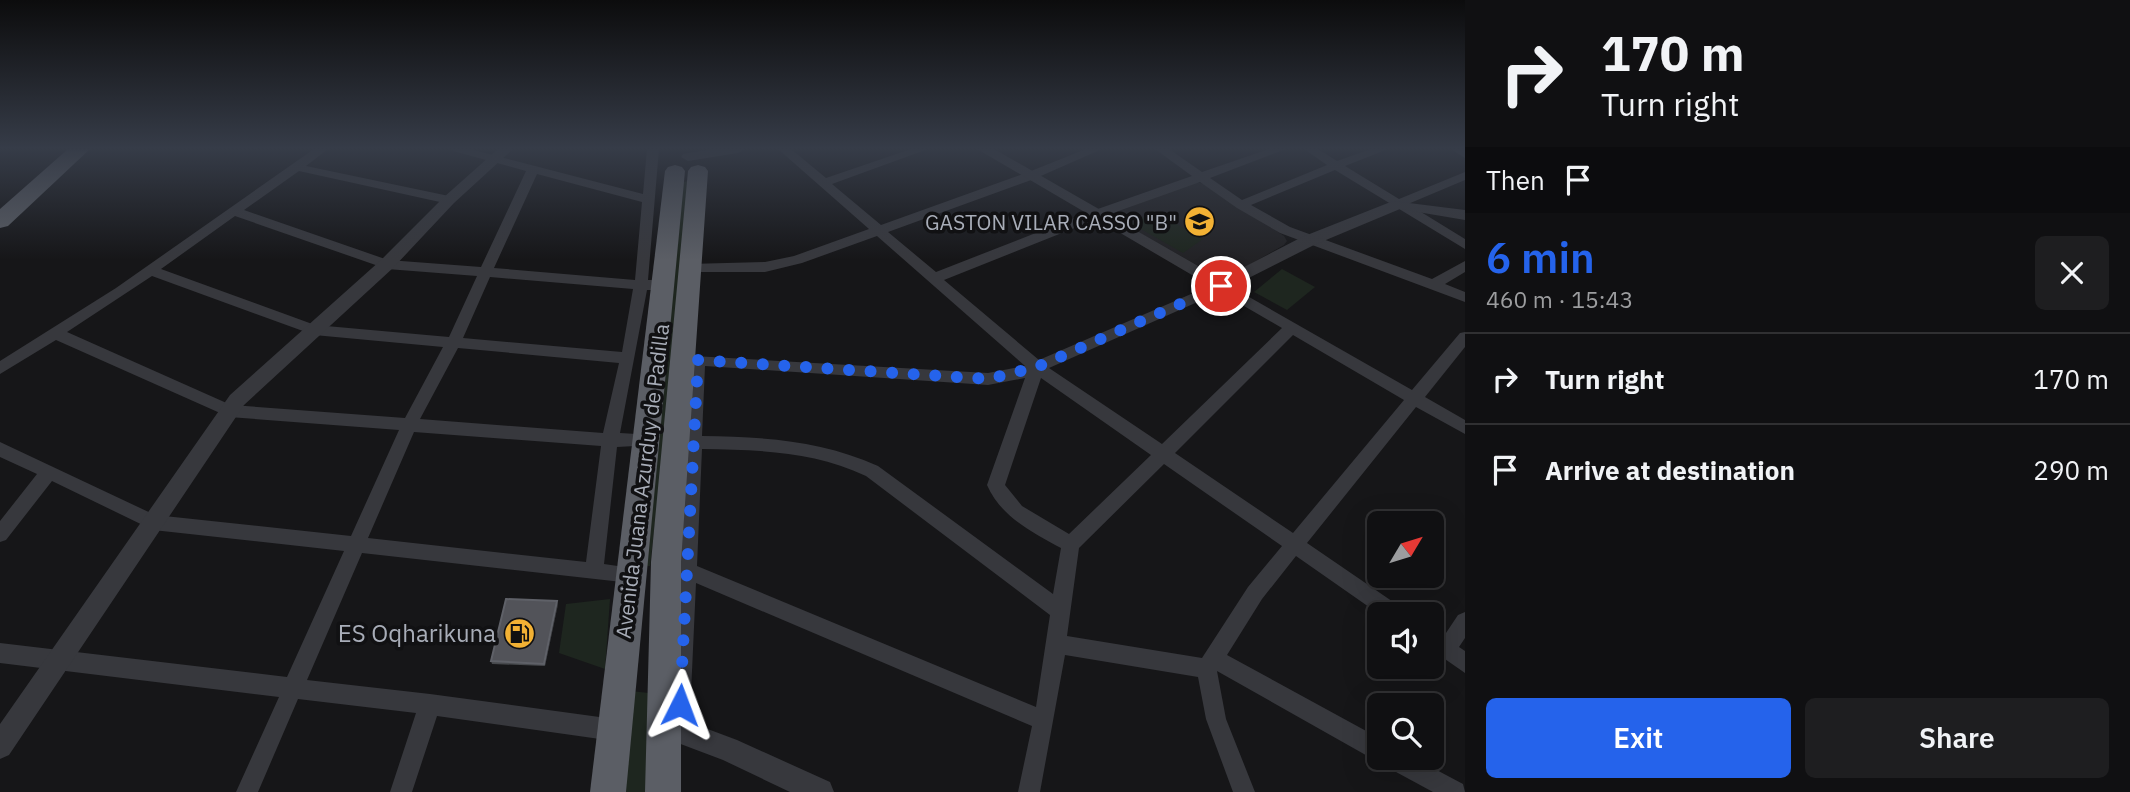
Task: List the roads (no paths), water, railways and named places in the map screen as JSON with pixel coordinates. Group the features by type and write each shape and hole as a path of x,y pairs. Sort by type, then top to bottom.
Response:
{"highway":[{"path":"0,204 23,186"},
{"path":"0,221 34,186"},
{"name":"Avenida Juana Azurduy de Padilla","path":"608,792 647,440 653,285 682,186"},
{"name":"Avenida Juana Azurduy de Padilla","path":"663,792 664,606 677,568 690,359 689,186"},
{"path":"629,589 664,606"},
{"path":"619,680 664,682"}],"street":[{"path":"0,368 150,270 269,186"},
{"path":"384,186 449,200"},
{"path":"421,232 449,200 466,186"},
{"path":"0,746 237,400 470,186"},
{"path":"247,792 409,425 453,343 525,186"},
{"path":"596,186 647,199"},
{"path":"594,570 610,440 628,358 653,285 647,199 649,186"},
{"path":"828,186 1037,367 1378,602"},
{"path":"690,269 746,269 783,264 1002,186"},
{"path":"1048,186 1465,428"},
{"path":"935,278 1172,186"},
{"path":"1213,186 1241,205 1308,241 1465,297"},
{"path":"1241,205 1286,186"},
{"path":"1369,186 1465,245"},
{"path":"679,731 677,568 694,442 690,359 951,379 988,379 1037,367 1221,286 1308,241 1441,186"},
{"path":"1398,204 1465,215"},
{"path":"233,211 387,264 653,285"},
{"path":"1433,285 1465,265"},
{"path":"150,270 314,330 628,358"},
{"path":"1029,792 1044,721 1065,566 1071,544 1292,327"},
{"path":"55,333 229,411 610,440 647,440"},
{"path":"1244,792 1216,719 1210,663 1255,593 1465,337"},
{"path":"1037,367 996,485 998,495 1009,505 1071,544"},
{"path":"694,442 800,446 851,460 872,471 1060,611"},
{"path":"0,449 153,522 594,570 629,589"},
{"path":"0,534 49,472"},
{"path":"677,568 1044,721"},
{"path":"1444,639 1465,621"},
{"path":"1056,644 1210,663 1367,744"},
{"path":"1444,648 1465,663"},
{"path":"0,653 430,704 614,730"},
{"path":"664,682 679,731"},
{"path":"401,792 430,704"},
{"path":"679,731 728,749 820,792"},
{"path":"1415,770 1455,792"}],"place":[{"name":"GASTON VILAR CASSO \"B\"","path":"1200,222"},
{"name":"ES Oqharikuna","path":"519,633"}]}
